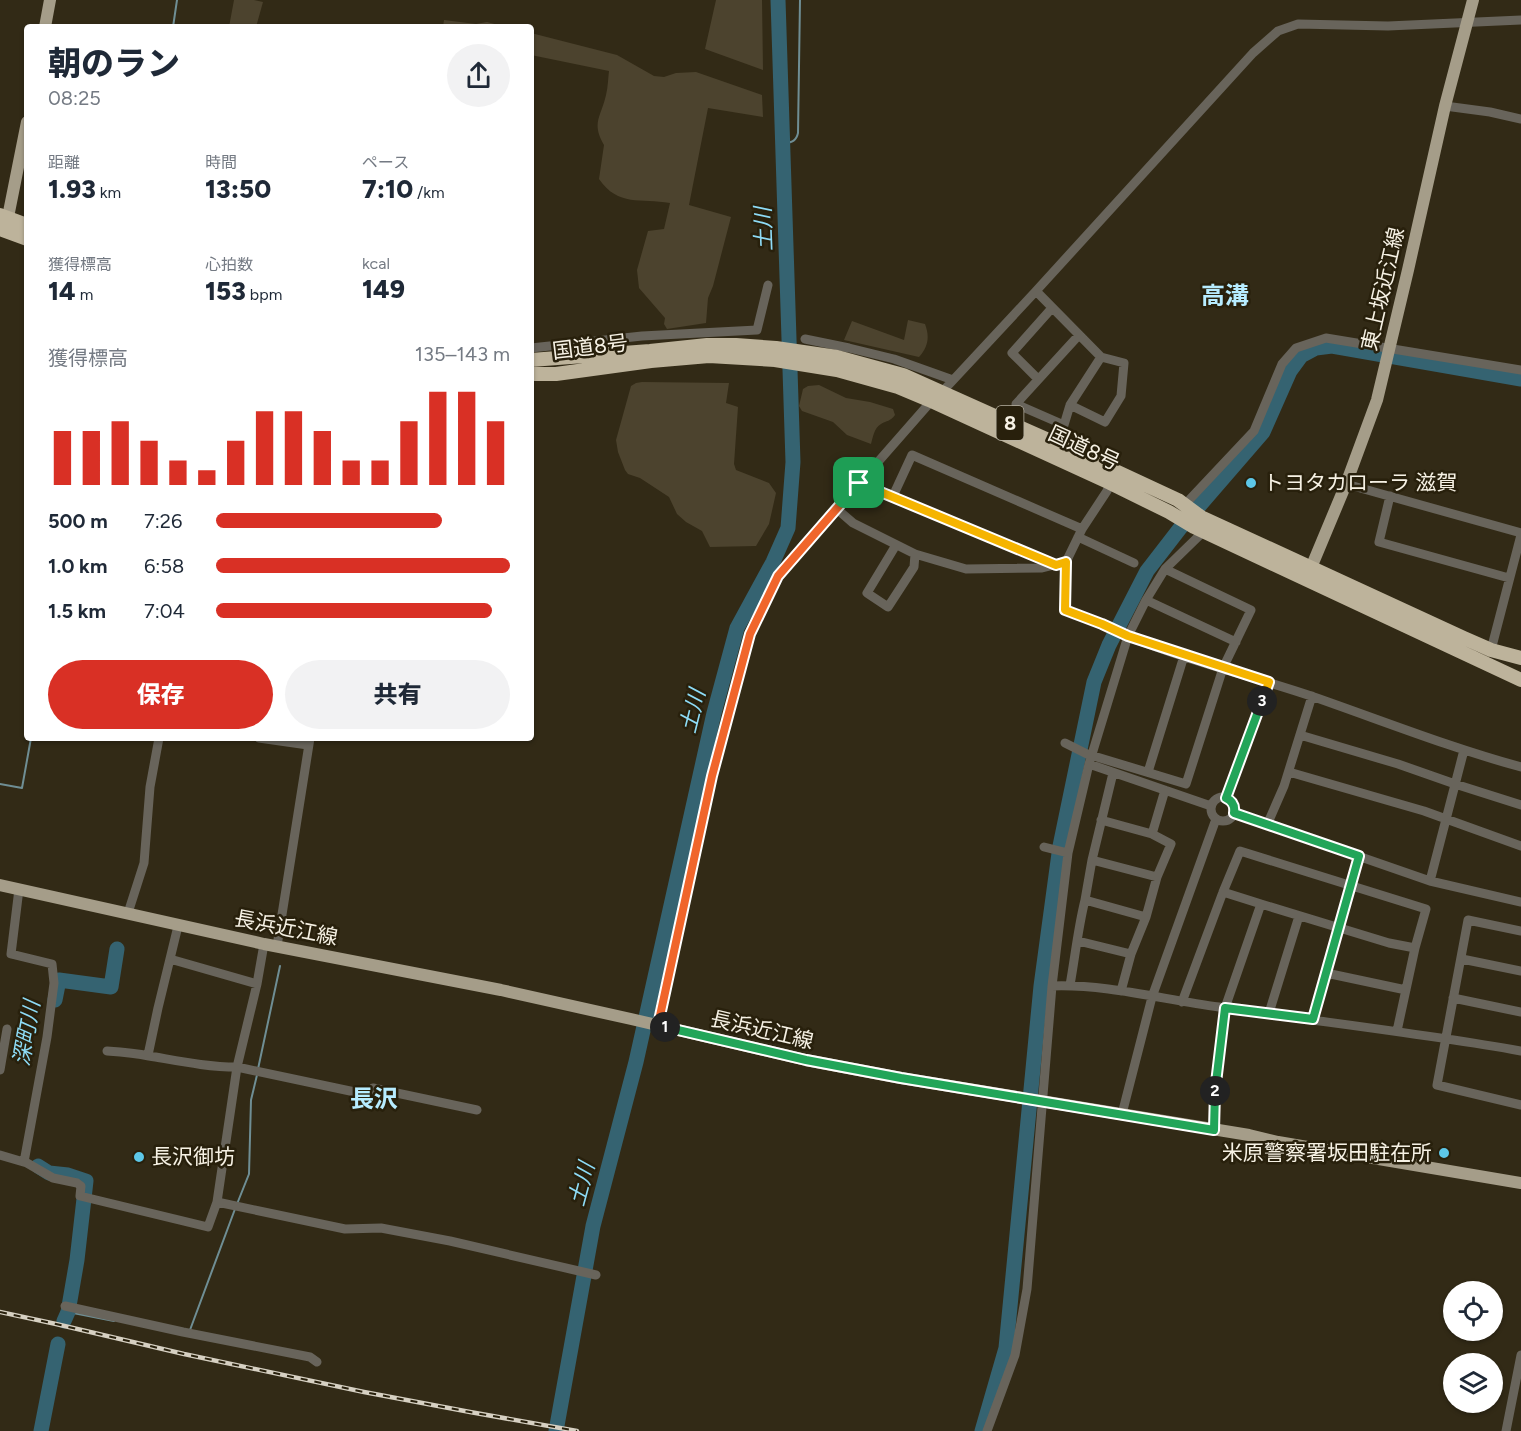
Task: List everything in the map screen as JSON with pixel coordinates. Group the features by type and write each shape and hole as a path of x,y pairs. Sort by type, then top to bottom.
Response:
{"highway":[{"path":"3,223 24,225"},
{"path":"3,223 24,237"},
{"name":"国道8号","path":"534,360 707,345 736,345 775,354 903,375 1055,443 1169,512 1491,650 1521,658"},
{"name":"国道8号","path":"534,374 556,374 651,361 709,356 775,354"},
{"name":"国道8号","path":"837,363 1113,477 1184,499 1199,525"},
{"name":"国道8号","path":"1309,573 1521,680"}],"main road":[{"path":"46,24 50,0"},
{"name":"東上坂近江線","path":"1309,573 1346,484 1377,400 1445,106 1473,0"},
{"path":"3,223 24,135"},
{"name":"長浜近江線","path":"0,885 178,926 501,990 806,1060 1521,1183"}],"street":[{"path":"942,392 1253,53 1278,31 1298,24 1388,26 1521,20"},
{"path":"1445,106 1521,119"},
{"path":"534,348 642,336 757,330 768,285"},
{"path":"1036,291 1101,357 1124,363 1121,396 1105,422 1070,405"},
{"path":"1038,379 1012,353 1052,308"},
{"path":"1064,425 1016,404 1079,334"},
{"path":"1184,499 1254,431 1282,364 1296,348 1326,338 1388,354 1521,370"},
{"path":"805,339 894,359 953,380"},
{"path":"1055,443 1070,405 1101,357"},
{"path":"656,1025 712,776 750,634 778,576 927,406 929,400"},
{"path":"893,496 912,455 1080,533 1134,563"},
{"path":"1113,477 1066,562 1065,610 1184,656 1312,696 1464,750 1521,767"},
{"path":"859,483 1056,565"},
{"path":"1346,484 1521,534 1491,650"},
{"path":"1390,496 1379,542 1509,578"},
{"path":"837,509 853,523 915,554 966,569 1042,568 1066,562"},
{"path":"987,1431 1015,1355 1027,1289 1052,986 1068,853 1089,758 1126,635 1165,569 1199,525"},
{"path":"896,545 867,593 888,608 914,567 915,554"},
{"path":"1089,758 1149,772 1186,784 1223,668 1251,610 1165,569"},
{"path":"1146,600 1236,642"},
{"path":"1149,772 1184,656"},
{"path":"1226,798 1269,682"},
{"path":"1268,825 1289,772 1312,696"},
{"path":"1300,735 1398,764 1521,805"},
{"path":"128,913 144,863 150,787 158,741"},
{"path":"0,1155 24,1162 53,1178 77,1183 81,1186 80,1197 208,1227 217,1202 237,1067 257,984 271,945 309,741"},
{"path":"1066,743 1113,772 1211,806"},
{"path":"1430,881 1464,750"},
{"path":"1070,985 1079,924 1113,772"},
{"path":"1289,772 1424,811 1521,846"},
{"path":"1152,834 1165,790"},
{"path":"1218,798 1226,798 1232,802 1234,813 1226,820 1216,819 1212,814 1211,806 1218,798"},
{"path":"1234,813 1430,881 1521,902"},
{"path":"1122,1114 1152,997 1216,819"},
{"path":"1101,820 1152,834 1171,844 1131,954 1121,991"},
{"path":"1044,847 1068,853"},
{"path":"1182,1002 1240,851 1426,909 1397,1031"},
{"path":"1313,1019 1359,856"},
{"path":"1092,860 1158,878"},
{"path":"20,889 11,954 52,964 54,983 47,1037 24,1162"},
{"path":"1223,892 1389,943 1415,948"},
{"path":"1085,900 1146,916"},
{"path":"1214,1130 1215,1093 1225,1008 1261,904"},
{"path":"1269,1014 1299,916"},
{"path":"1521,931 1468,920 1437,1085 1521,1105"},
{"path":"148,1055 178,926"},
{"path":"1078,940 1131,954"},
{"path":"170,959 257,984"},
{"path":"1462,959 1521,971"},
{"path":"1326,973 1406,990"},
{"path":"1052,986 1070,985 1121,991 1182,1002 1447,1038 1521,1051"},
{"path":"1453,998 1521,1012"},
{"path":"0,1070 7,1029"},
{"path":"107,1051 220,1067 237,1067 369,1095 373,1089 477,1110"},
{"path":"217,1202 345,1229 381,1228 450,1241 596,1275"},
{"path":"65,1306 310,1358 317,1362"},
{"path":"1506,1431 1521,1355"}],"shaded area":[{"path":"234,0 263,2 257,24 230,24"},
{"path":"716,0 762,0 763,70 705,49"},
{"path":"444,20 476,24 443,24"},
{"path":"534,34 617,55 654,76 664,77 676,73 696,72 762,95 763,117 708,108 689,205 731,217 708,298 706,323 667,329 664,324 665,318 639,288 637,270 648,231 664,229 670,203 622,198 606,188 599,179 604,145 598,131 598,120 607,92 609,71 534,56"},
{"path":"908,320 925,324 927,329 927,342 919,357 844,340 852,321 904,340"},
{"path":"642,382 729,383 726,403 738,407 734,464 736,470 769,483 776,493 769,524 756,546 710,547 702,531 677,514 669,497 640,478 628,474 625,470 616,440 631,386"},
{"path":"819,385 846,398 893,409 895,415 877,428 871,444 847,435 833,422 802,411 799,406 803,389"}],"waterway":[{"path":"173,24 177,0"},
{"name":"土川","path":"556,1431 593,1226 636,1062 714,713 737,628 773,562 788,528 793,462 778,0"},
{"path":"783,144 794,140 798,133 800,0"},
{"path":"982,1431 1006,1348 1041,986 1060,846 1094,682 1109,645 1147,571 1181,527 1263,432 1290,371 1301,356 1316,348 1332,346 1521,379"},
{"path":"0,784 22,788 30,741"},
{"name":"深町川","path":"55,1000 59,980 111,987 117,949"},
{"path":"258,1069 280,966"},
{"path":"237,1204 249,1174 251,1100 257,1075"},
{"name":"深町川","path":"38,1166 49,1173 68,1175 86,1181 77,1260 68,1312 64,1321"},
{"path":"190,1330 235,1209"},
{"path":"68,1312 114,1321"},
{"name":"深町川","path":"41,1431 58,1344"}],"railway":[{"path":"0,1312 364,1392 577,1431"}],"place":[{"name":"トヨタカローラ 滋賀","path":"1251,483"},
{"name":"米原警察署坂田駐在所","path":"1444,1153"},
{"name":"長沢御坊","path":"139,1157"}],"district":[{"name":"高溝","path":"1225,296"},
{"name":"長沢","path":"374,1099"}],"route":[{"path":"859,483 1056,565 1066,562 1065,610 1184,656 1269,682 1226,798 1232,802 1234,813 1359,856 1313,1019 1225,1008 1215,1093 1214,1130 901,1078 806,1060 658,1025 712,776 750,634 778,576 859,483"}]}
